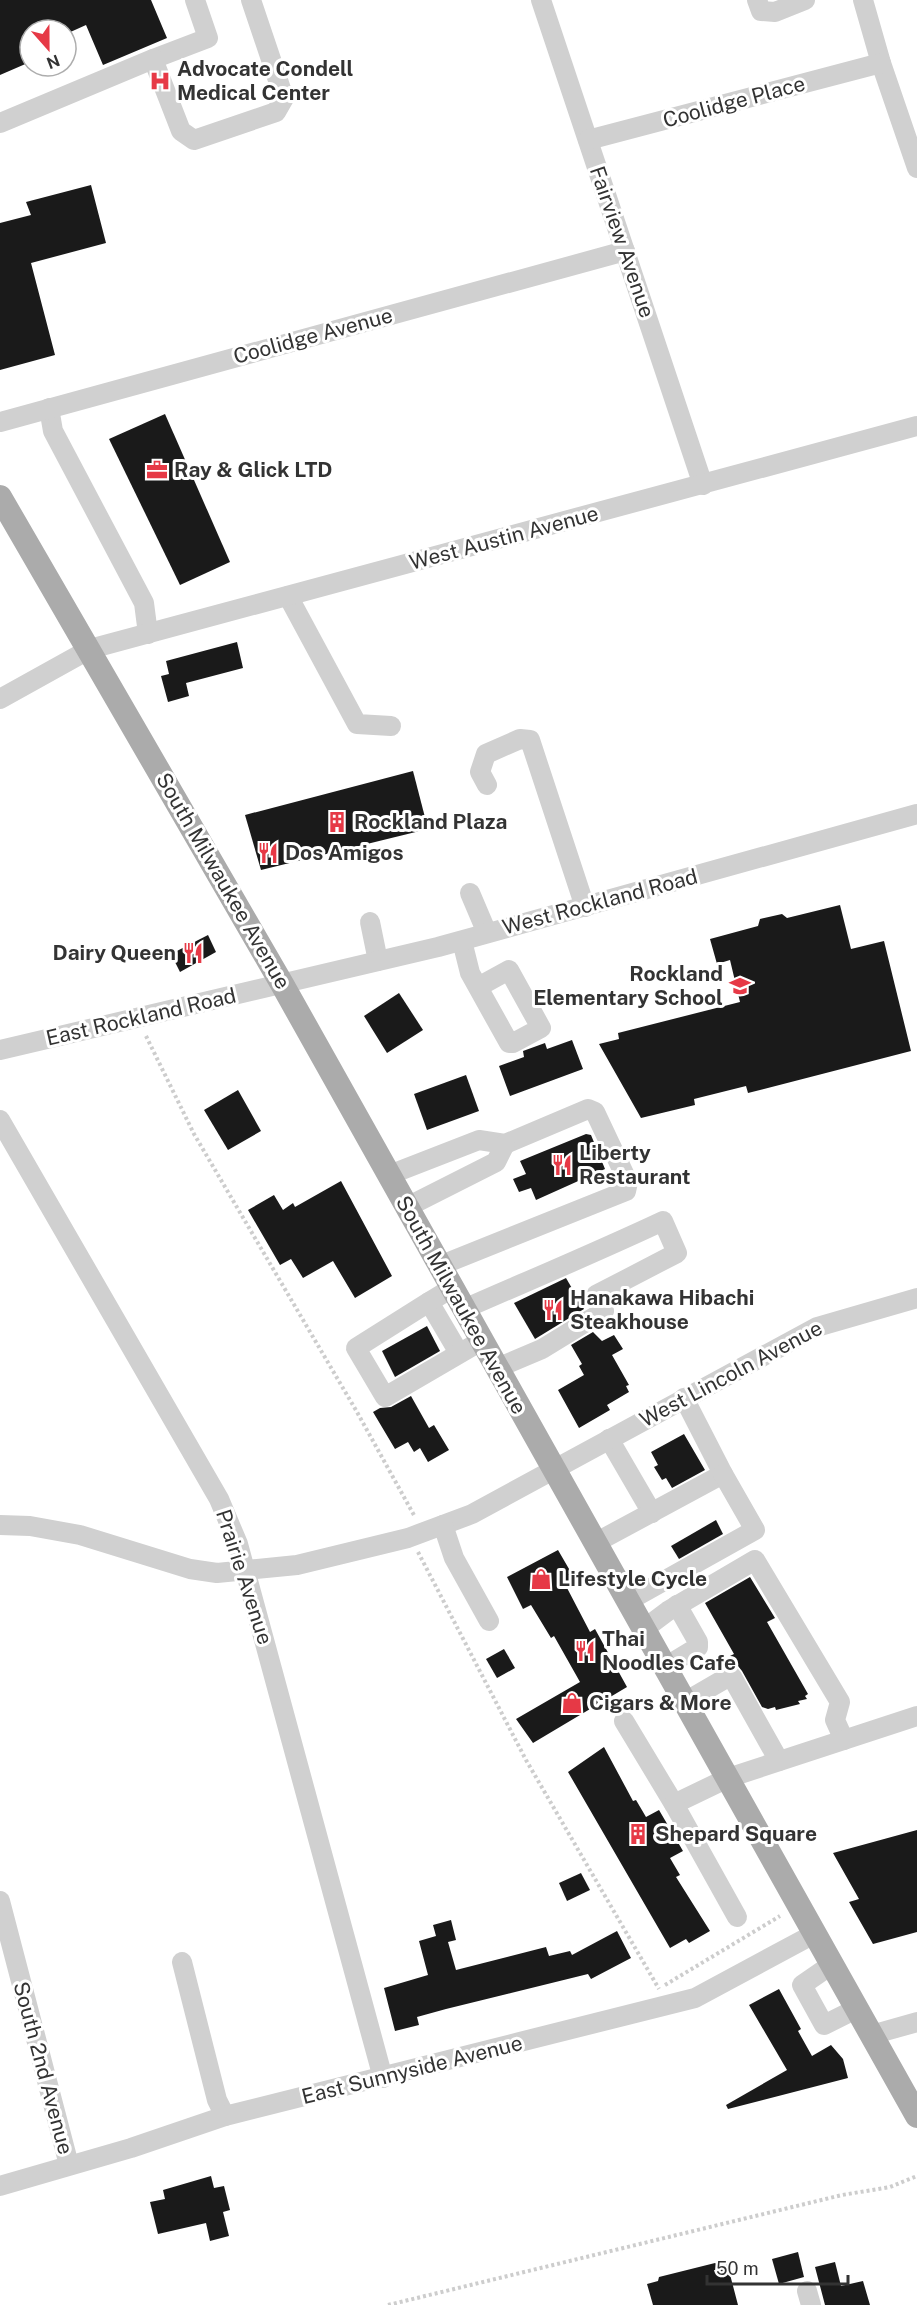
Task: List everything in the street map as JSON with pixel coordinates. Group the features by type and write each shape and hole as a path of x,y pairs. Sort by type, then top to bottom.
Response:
{"main road":[{"name":"South Milwaukee Avenue","path":"0,497 282,984 917,2116"}],"street":[{"path":"0,123 208,38 195,0"},
{"path":"153,59 181,131 194,140 276,112 284,98 251,0"},
{"name":"Fairview Avenue","path":"541,0 703,485"},
{"path":"757,0 761,11 775,12 805,0"},
{"path":"863,0 881,63 917,168"},
{"name":"Coolidge Place","path":"588,140 881,63"},
{"name":"Coolidge Avenue","path":"0,422 625,250"},
{"path":"49,408 53,430 144,603 148,633"},
{"name":"West Austin Avenue","path":"0,699 90,649 917,426"},
{"path":"288,596 357,724 391,726"},
{"path":"487,785 480,772 486,754 520,739 530,740 585,906"},
{"name":"West Rockland Road","path":"282,984 462,941 917,814"},
{"path":"470,893 487,933"},
{"path":"370,922 378,961"},
{"path":"462,941 470,973 509,1042 513,1043 541,1028 511,972 506,971 478,987"},
{"name":"East Rockland Road","path":"0,1050 282,984"},
{"path":"389,1175 478,1140 505,1144 593,1109 629,1187 616,1195 440,1266"},
{"name":"Prairie Avenue","path":"0,1120 219,1499 238,1544 382,2078"},
{"path":"407,1208 496,1162 505,1144"},
{"path":"481,1341 385,1397 357,1350 358,1346 429,1302 458,1299 565,1267 663,1221 677,1253 596,1295 604,1311 542,1348 497,1368"},
{"name":"West Lincoln Avenue","path":"0,1525 30,1526 80,1535 189,1569 217,1573 297,1565 408,1538 472,1514 817,1327 917,1298"},
{"path":"429,1302 459,1353"},
{"path":"628,1601 755,1530 684,1398"},
{"path":"609,1439 652,1513"},
{"path":"595,1543 723,1474"},
{"path":"442,1525 454,1558 489,1621"},
{"path":"644,1629 677,1605 753,1560 757,1561 840,1702 835,1720 844,1740"},
{"path":"665,1667 698,1647 699,1642 677,1605"},
{"path":"685,1702 728,1677 732,1677 779,1761"},
{"path":"674,1804 728,1778 917,1716"},
{"path":"624,1721 674,1804 737,1917"},
{"name":"South 2nd Avenue","path":"0,1901 69,2165"},
{"name":"East Sunnyside Avenue","path":"0,2186 131,2148 225,2116 694,1998 814,1934"},
{"path":"182,1962 218,2100 225,2116"},
{"path":"831,1965 802,1985 824,2025 856,2009"},
{"path":"871,2035 917,2022"}],"path":[{"path":"388,2305 842,2195 890,2187 917,2176"}],"building":[{"path":"0,0 151,0 167,38 103,65 86,25 78,29 78,18 18,18 18,67 0,75"},
{"path":"91,185 106,243 31,263 55,355 0,370 0,223 31,215 26,202"},
{"name":"Ray & Glick LTD","path":"165,414 230,562 180,585 109,439"},
{"path":"237,642 243,668 186,683 189,696 168,702 161,676 169,674 166,661"},
{"name":"Rockland Plaza","path":"413,771 428,829 261,870 245,815"},
{"name":"Rockland Elementary School","path":"840,905 851,949 884,941 911,1051 748,1093 746,1086 694,1099 695,1105 641,1118 599,1044 619,1039 618,1033 740,1002 730,960 717,964 710,939 758,926 760,919 782,914 787,918"},
{"name":"Dairy Queen","path":"208,935 216,952 180,972 171,954"},
{"path":"399,993 423,1030 387,1053 364,1016"},
{"path":"572,1040 583,1069 510,1096 499,1066 524,1057 523,1051 545,1043 547,1049"},
{"path":"466,1075 479,1111 427,1130 414,1094"},
{"path":"238,1090 261,1131 228,1150 204,1110"},
{"name":"Liberty Restaurant","path":"586,1134 591,1135 605,1169 536,1200 531,1188 519,1192 513,1179 526,1174 520,1161"},
{"path":"341,1181 392,1276 355,1298 333,1261 303,1278 291,1259 280,1265 248,1210 274,1195 283,1210 293,1203 295,1207"},
{"name":"Hanakawa Hibachi Steakhouse","path":"566,1278 584,1309 535,1339 514,1303"},
{"path":"427,1326 440,1351 395,1377 382,1351"},
{"path":"593,1332 602,1341 614,1335 623,1349 612,1355 629,1385 626,1386 629,1392 607,1405 610,1410 579,1428 558,1390 584,1375 579,1366 582,1364 571,1345"},
{"path":"411,1396 429,1428 434,1425 449,1450 428,1462 420,1448 414,1452 408,1442 395,1449 373,1412 380,1408 391,1407"},
{"path":"684,1434 705,1470 672,1488 666,1478 662,1480 654,1467 658,1465 651,1452"},
{"path":"716,1520 723,1534 679,1559 671,1546"},
{"path":"558,1550 576,1581 566,1586 590,1632 595,1629 627,1687 533,1743 516,1719 580,1682 554,1636 551,1638 531,1605 523,1609 507,1577"},
{"path":"750,1577 775,1618 767,1622 808,1694 805,1696 807,1699 798,1701 800,1704 776,1710 775,1707 768,1709 762,1707 742,1671 730,1656 734,1654 705,1603"},
{"path":"504,1649 515,1668 497,1678 486,1659"},
{"name":"Shepard Square","path":"604,1747 633,1801 636,1800 646,1817 659,1810 683,1851 670,1858 680,1875 676,1877 710,1931 689,1943 686,1939 670,1948 568,1772"},
{"path":"917,1830 917,1932 873,1944 849,1902 859,1899 833,1853"},
{"path":"581,1873 590,1890 567,1901 559,1883"},
{"path":"451,1920 456,1940 448,1942 456,1970 546,1947 549,1956 570,1951 572,1955 617,1931 631,1958 591,1979 588,1974 446,2009 417,2017 419,2025 395,2031 384,1988 428,1975 419,1941 436,1936 433,1925"},
{"path":"779,1989 801,2029 798,2031 812,2056 831,2045 843,2059 848,2078 728,2109 726,2105 787,2070 749,2005"},
{"path":"211,2176 214,2188 224,2186 230,2210 223,2212 229,2236 210,2241 206,2223 158,2234 150,2202 165,2199 163,2190"},
{"path":"798,2252 804,2277 779,2284 772,2259"},
{"path":"835,2262 841,2286 863,2281 870,2305 825,2305 815,2267"},
{"path":"715,2263 719,2265 727,2263 738,2305 653,2305 647,2284 658,2281 659,2277"}],"place":[{"name":"Advocate Condell Medical Center","path":"160,81"},
{"name":"Ray & Glick LTD","path":"157,470"},
{"name":"Rockland Plaza","path":"337,822"},
{"name":"Dos Amigos","path":"268,853"},
{"name":"Dairy Queen","path":"193,953"},
{"name":"Rockland Elementary School","path":"740,986"},
{"name":"Liberty Restaurant","path":"562,1165"},
{"name":"Hanakawa Hibachi Steakhouse","path":"553,1310"},
{"name":"Lifestyle Cycle","path":"541,1579"},
{"name":"Thai Noodles Cafe","path":"585,1651"},
{"name":"Cigars & More","path":"572,1703"},
{"name":"Shepard Square","path":"638,1834"}]}
